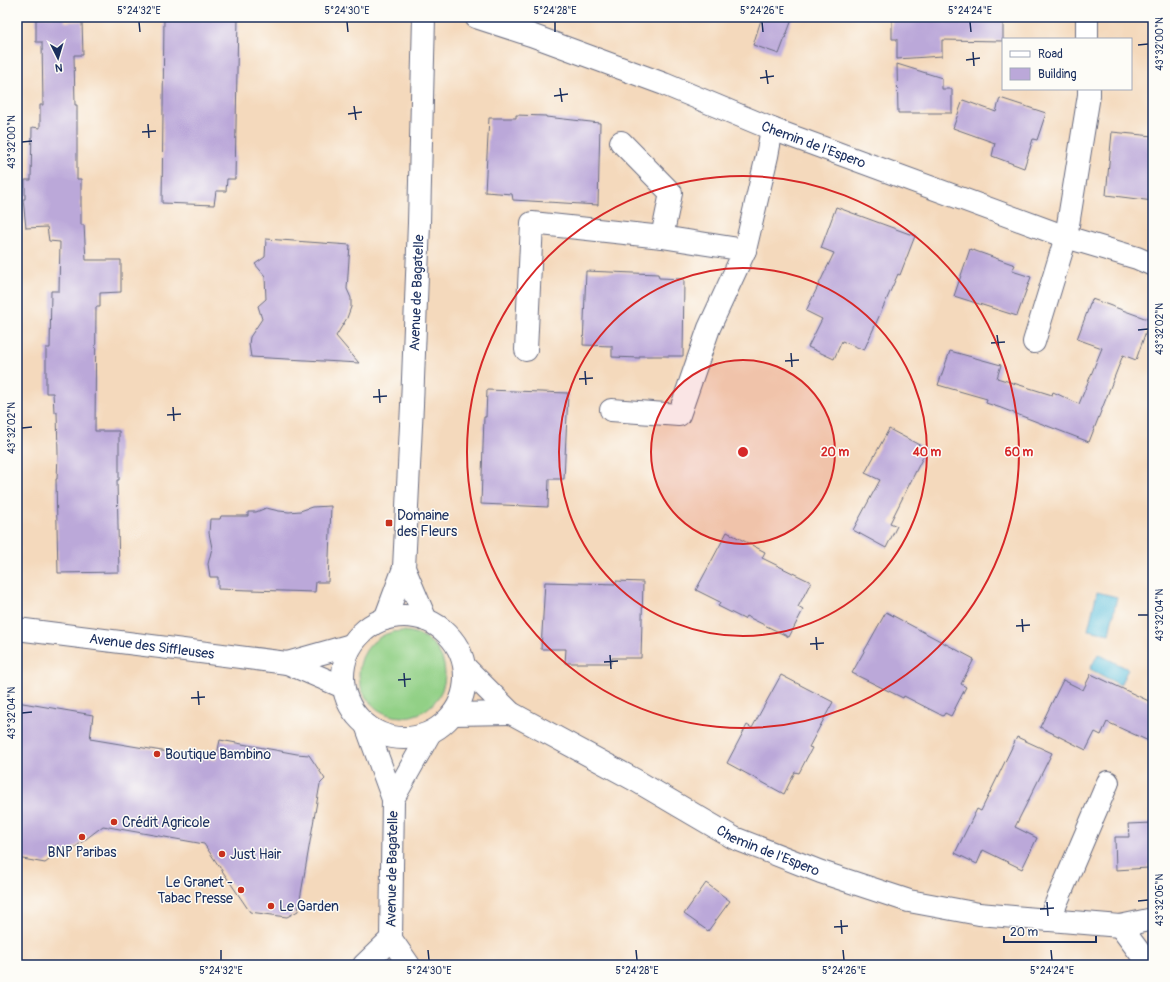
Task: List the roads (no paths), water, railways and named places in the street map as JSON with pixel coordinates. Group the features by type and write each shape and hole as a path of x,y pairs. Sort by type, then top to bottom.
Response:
{"street":[{"name":"Avenue de Bagatelle","path":"385,619 404,568 416,287 424,17"},
{"name":"Chemin de l'Espero","path":"476,17 531,35 664,84 772,129 1066,237 1137,258 1153,265"},
{"path":"1087,17 1088,38"},
{"path":"1034,342 1066,237 1089,95 1088,90"},
{"path":"611,410 679,415 709,328 745,250 772,129"},
{"path":"621,142 671,193 662,237"},
{"path":"526,350 532,223 662,237 745,250"},
{"name":"Avenue de Bagatelle","path":"404,568 426,620"},
{"path":"405,616 426,620 444,631 458,647 465,667 464,692 453,714 443,725 430,733 414,738 397,738 381,734 366,725 355,714 348,702 343,687 344,666 351,646 360,634 372,625 385,619 405,616"},
{"name":"Avenue des Siffleuses","path":"17,629 287,663 343,687"},
{"name":"Avenue des Siffleuses","path":"287,663 351,646"},
{"name":"Chemin de l'Espero","path":"465,667 512,713 635,780 734,838 814,869 909,901 979,914 1120,926 1153,919"},
{"name":"Chemin de l'Espero","path":"453,714 512,713"},
{"name":"Avenue de Bagatelle","path":"366,725 393,799 392,939 409,965"},
{"name":"Avenue de Bagatelle","path":"393,799 430,733"},
{"path":"1049,920 1108,782"},
{"path":"1120,926 1149,965"},
{"name":"Avenue de Bagatelle","path":"364,965 392,939"}],"water":[{"path":"1097,592 1117,597 1109,634 1088,630"},
{"path":"1098,654 1128,669 1120,685 1090,669"}],"place":[{"name":"Domaine des Fleurs","path":"389,523"},
{"name":"Boutique Bambino","path":"157,754"},
{"name":"Crédit Agricole","path":"114,822"},
{"name":"BNP Paribas","path":"82,837"},
{"name":"Just Hair","path":"222,854"},
{"name":"Le Granet - Tabac Presse","path":"241,890"},
{"name":"Le Garden","path":"271,906"}]}
